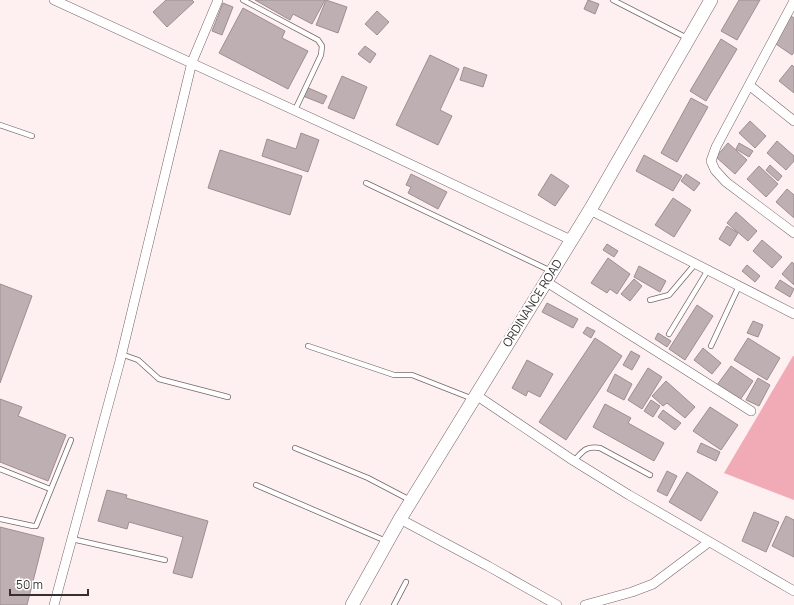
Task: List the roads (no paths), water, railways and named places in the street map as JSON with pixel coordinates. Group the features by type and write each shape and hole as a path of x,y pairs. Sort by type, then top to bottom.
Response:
{"street":[{"path":"54,0 192,62 571,240"},
{"path":"54,605 121,354 192,62 218,0"},
{"name":"ORDINANCE ROAD","path":"352,605 411,500 590,210 711,0"},
{"path":"794,1 716,147 711,160 715,170 726,182 794,233"},
{"path":"749,85 794,121"},
{"path":"590,210 794,314"},
{"path":"548,276 751,411"},
{"path":"474,397 574,461 794,591"},
{"path":"400,519 557,605"},
{"path":"585,605 632,592 653,584 709,542"}],"lane":[{"path":"243,0 318,40 322,46 321,55 295,110"},
{"path":"613,0 689,38"},
{"path":"0,125 32,136"},
{"path":"366,183 548,276"},
{"path":"650,300 668,295 696,264"},
{"path":"669,334 708,270"},
{"path":"711,346 739,285"},
{"path":"308,346 394,375 412,375 474,397"},
{"path":"121,354 138,360 159,379 228,397"},
{"path":"0,519 36,526 71,440"},
{"path":"574,461 586,449 591,447 600,448 650,475"},
{"path":"295,448 368,478 411,500"},
{"path":"0,470 50,489"},
{"path":"256,485 387,542"},
{"path":"72,539 165,560"},
{"path":"394,605 406,582"}]}
